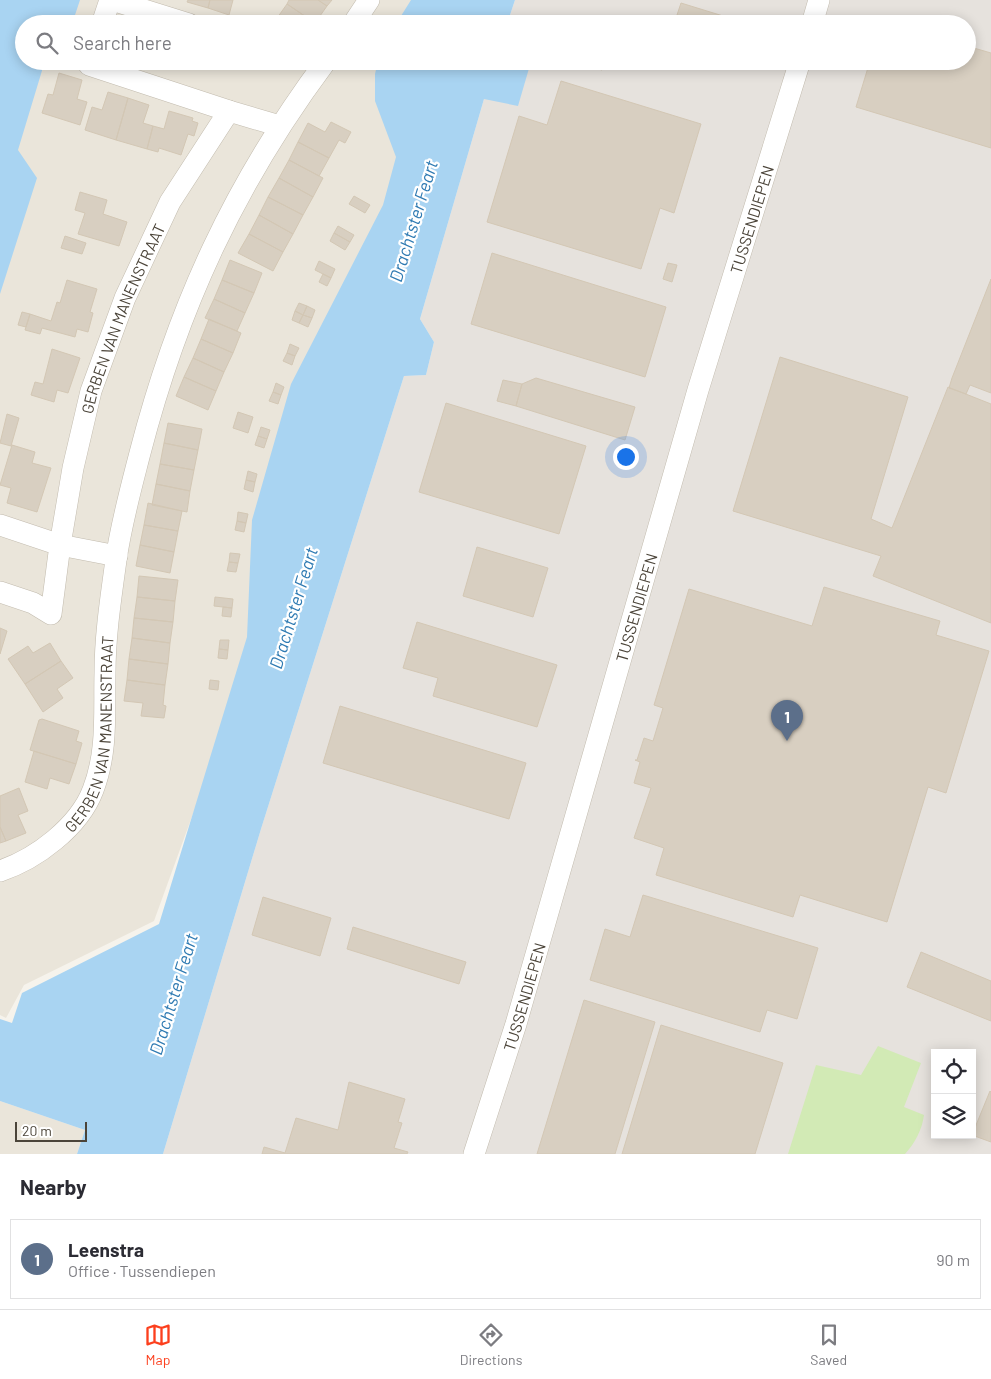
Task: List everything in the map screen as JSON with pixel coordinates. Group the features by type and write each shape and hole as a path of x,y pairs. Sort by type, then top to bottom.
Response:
{"street":[{"path":"105,15 111,0 160,15"},
{"path":"360,15 369,0"},
{"path":"815,15 819,0"},
{"path":"105,70 280,126"},
{"name":"GERBEN VAN MANENSTRAAT","path":"0,871 25,861 69,828 93,792 102,758 105,726 105,671 117,556 132,485 157,388 190,297 236,201 315,70"},
{"name":"TUSSENDIEPEN","path":"474,1154 522,1004 698,390 797,70"},
{"name":"GERBEN VAN MANENSTRAAT","path":"0,592 33,604 52,614 60,545 73,468 91,391 125,298 170,202 229,110"},
{"path":"0,525 60,545 117,556"}],"shaded area":[{"path":"0,0 456,0 451,15 15,15 15,70 433,70 290,547 154,921 24,985 6,1018 0,1015"},
{"path":"515,0 991,0 991,1154 163,1154 261,829 404,376 426,375 434,342 420,319 484,99 523,70 976,70 976,15 510,15"},
{"path":"0,1101 85,1130 77,1154 0,1154"}],"green space":[{"path":"878,1046 921,1063 904,1107 924,1115 920,1131 909,1150 905,1154 788,1154 816,1065 861,1075"}],"water":[{"path":"0,0 80,0 75,15 15,15 15,70 42,70 18,150 37,178 0,294"},
{"path":"411,0 515,0 510,15 402,15"},
{"name":"Drachtster Feart","path":"376,70 529,70 518,106 484,99 420,319 434,342 426,375 404,376 261,829 163,1154 77,1154 85,1130 0,1101 0,1019 12,1023 22,993 159,924 247,637 252,520 291,384 383,205 396,157 375,101"}],"building":[{"path":"188,0 210,0 208,8 187,2"},
{"path":"210,0 233,0 229,15 208,8"},
{"path":"289,0 318,0 327,6 321,15 303,15 287,4"},
{"path":"318,0 332,0 327,6"},
{"path":"681,3 720,15 677,15"},
{"path":"287,4 303,15 279,15"},
{"path":"976,49 991,53 991,148 856,107 867,70 976,70"},
{"path":"59,73 82,80 77,99 87,102 80,125 42,113 48,94 53,95"},
{"path":"561,81 701,124 674,213 660,208 641,269 487,222 519,116 547,125"},
{"path":"108,92 128,98 116,140 85,130 92,107 102,110"},
{"path":"128,98 149,105 143,123 153,126 147,149 116,140"},
{"path":"169,111 193,118 192,121 198,123 194,136 188,134 181,155 159,148 158,152 147,149 153,126 164,129"},
{"path":"331,122 351,132 345,143 339,140 329,158 298,142 308,123 325,132"},
{"path":"298,142 329,158 319,176 289,160"},
{"path":"289,160 323,178 313,197 279,178"},
{"path":"279,178 313,197 303,215 268,197"},
{"path":"80,192 107,200 103,214 127,222 119,246 78,234 85,213 75,210"},
{"path":"354,196 370,205 365,213 349,204"},
{"path":"268,197 303,215 293,234 259,215"},
{"path":"259,215 293,234 283,252 249,234"},
{"path":"338,226 354,235 350,242 334,233"},
{"path":"334,233 350,242 345,250 330,241"},
{"path":"249,234 283,252 273,271 238,253"},
{"path":"65,236 86,243 82,254 61,248"},
{"path":"492,253 666,307 645,377 471,324"},
{"path":"230,260 262,273 254,293 222,280"},
{"path":"319,261 335,269 331,278 315,270"},
{"path":"668,263 677,265 672,282 663,279"},
{"path":"323,274 331,278 327,286 319,282"},
{"path":"991,279 991,393 970,385 966,394 949,388"},
{"path":"67,280 97,289 90,312 93,313 88,332 77,329 75,337 42,328 40,334 25,330 30,314 51,321 57,302 60,303"},
{"path":"222,280 254,293 245,313 214,299"},
{"path":"214,299 245,313 237,331 205,318"},
{"path":"299,303 307,306 303,315 295,311"},
{"path":"307,306 315,310 312,318 303,315"},
{"path":"295,311 303,315 299,323 292,320"},
{"path":"22,312 30,314 26,327 18,325"},
{"path":"303,315 312,318 308,327 299,323"},
{"path":"209,319 241,333 233,353 201,339"},
{"path":"201,339 233,353 224,372 193,358"},
{"path":"290,344 299,348 295,356 287,353"},
{"path":"52,349 80,358 68,393 57,390 54,402 31,395 35,382 43,384"},
{"path":"287,353 295,356 292,365 283,361"},
{"path":"780,357 908,397 871,519 892,528 948,387 991,404 991,623 873,576 881,556 733,511"},
{"path":"193,358 224,372 216,391 184,377"},
{"path":"184,377 216,391 208,410 176,396"},
{"path":"536,378 635,407 625,440 516,406 522,384"},
{"path":"503,380 522,384 516,406 497,401"},
{"path":"276,383 284,387 281,395 273,392"},
{"path":"273,392 281,395 278,404 269,401"},
{"path":"446,403 586,446 559,534 419,492"},
{"path":"238,412 253,417 248,433 233,428"},
{"path":"7,414 19,418 11,446 0,443"},
{"path":"168,423 202,429 198,450 164,443"},
{"path":"261,427 270,430 267,439 258,436"},
{"path":"258,436 267,439 264,448 255,445"},
{"path":"164,443 198,450 194,470 160,464"},
{"path":"12,445 35,452 32,463 51,468 37,512 7,503 11,488 0,485"},
{"path":"160,464 194,470 190,491 156,484"},
{"path":"248,471 257,474 255,482 246,480"},
{"path":"246,480 255,482 253,492 244,489"},
{"path":"156,484 190,491 187,512 152,505"},
{"path":"148,503 182,511 178,531 144,525"},
{"path":"238,512 248,514 246,523 237,521"},
{"path":"237,521 246,523 244,532 235,530"},
{"path":"144,525 178,531 174,552 140,545"},
{"path":"140,545 174,552 170,573 136,566"},
{"path":"477,547 548,568 533,617 463,596"},
{"path":"230,553 240,554 238,563 229,562"},
{"path":"229,562 238,563 236,572 227,571"},
{"path":"139,576 178,580 175,601 137,597"},
{"path":"824,587 940,621 936,635 989,651 946,793 928,787 887,922 800,895 793,917 656,875 664,848 634,838 651,788 634,783 640,762 635,760 637,760 644,738 653,741 663,708 654,705 689,589 812,626"},
{"path":"137,597 175,601 173,622 134,618"},
{"path":"215,597 233,599 232,608 214,606"},
{"path":"223,607 232,608 231,617 222,616"},
{"path":"134,618 173,622 170,643 132,638"},
{"path":"417,622 557,665 537,727 433,696 438,678 403,668"},
{"path":"0,628 7,631 0,654"},
{"path":"132,638 170,643 168,664 129,659"},
{"path":"220,640 229,640 228,650 219,649"},
{"path":"50,643 61,661 25,684 8,659 28,646 33,653"},
{"path":"219,649 228,650 227,659 218,658"},
{"path":"129,659 168,664 165,685 127,680"},
{"path":"61,661 73,678 57,689 63,698 43,712 25,684"},
{"path":"127,680 165,685 163,705 166,706 164,718 141,716 143,703 124,701"},
{"path":"210,680 219,681 218,690 209,689"},
{"path":"340,706 526,763 509,819 323,763"},
{"path":"42,719 79,731 76,741 82,743 76,764 30,750 39,720"},
{"path":"34,751 76,764 69,784 50,778 47,789 25,782"},
{"path":"19,788 28,811 18,815 26,833 6,841 0,827 0,796"},
{"path":"0,827 6,841 0,843"},
{"path":"643,895 818,948 797,1019 767,1010 760,1032 590,980 605,929 630,937"},
{"path":"263,897 331,918 320,956 252,935"},
{"path":"353,927 466,962 459,984 347,949"},
{"path":"921,952 991,981 991,1021 907,987"},
{"path":"584,1000 655,1022 615,1154 537,1154"},
{"path":"661,1025 783,1063 755,1154 622,1154"},
{"path":"349,1082 405,1099 398,1122 402,1123 394,1148 408,1152 407,1154 262,1154 264,1147 285,1153 296,1118 338,1130"},
{"path":"990,1091 991,1142 976,1136 976,1125"}],"place":[{"name":"Leenstra","path":"787,741"}]}
